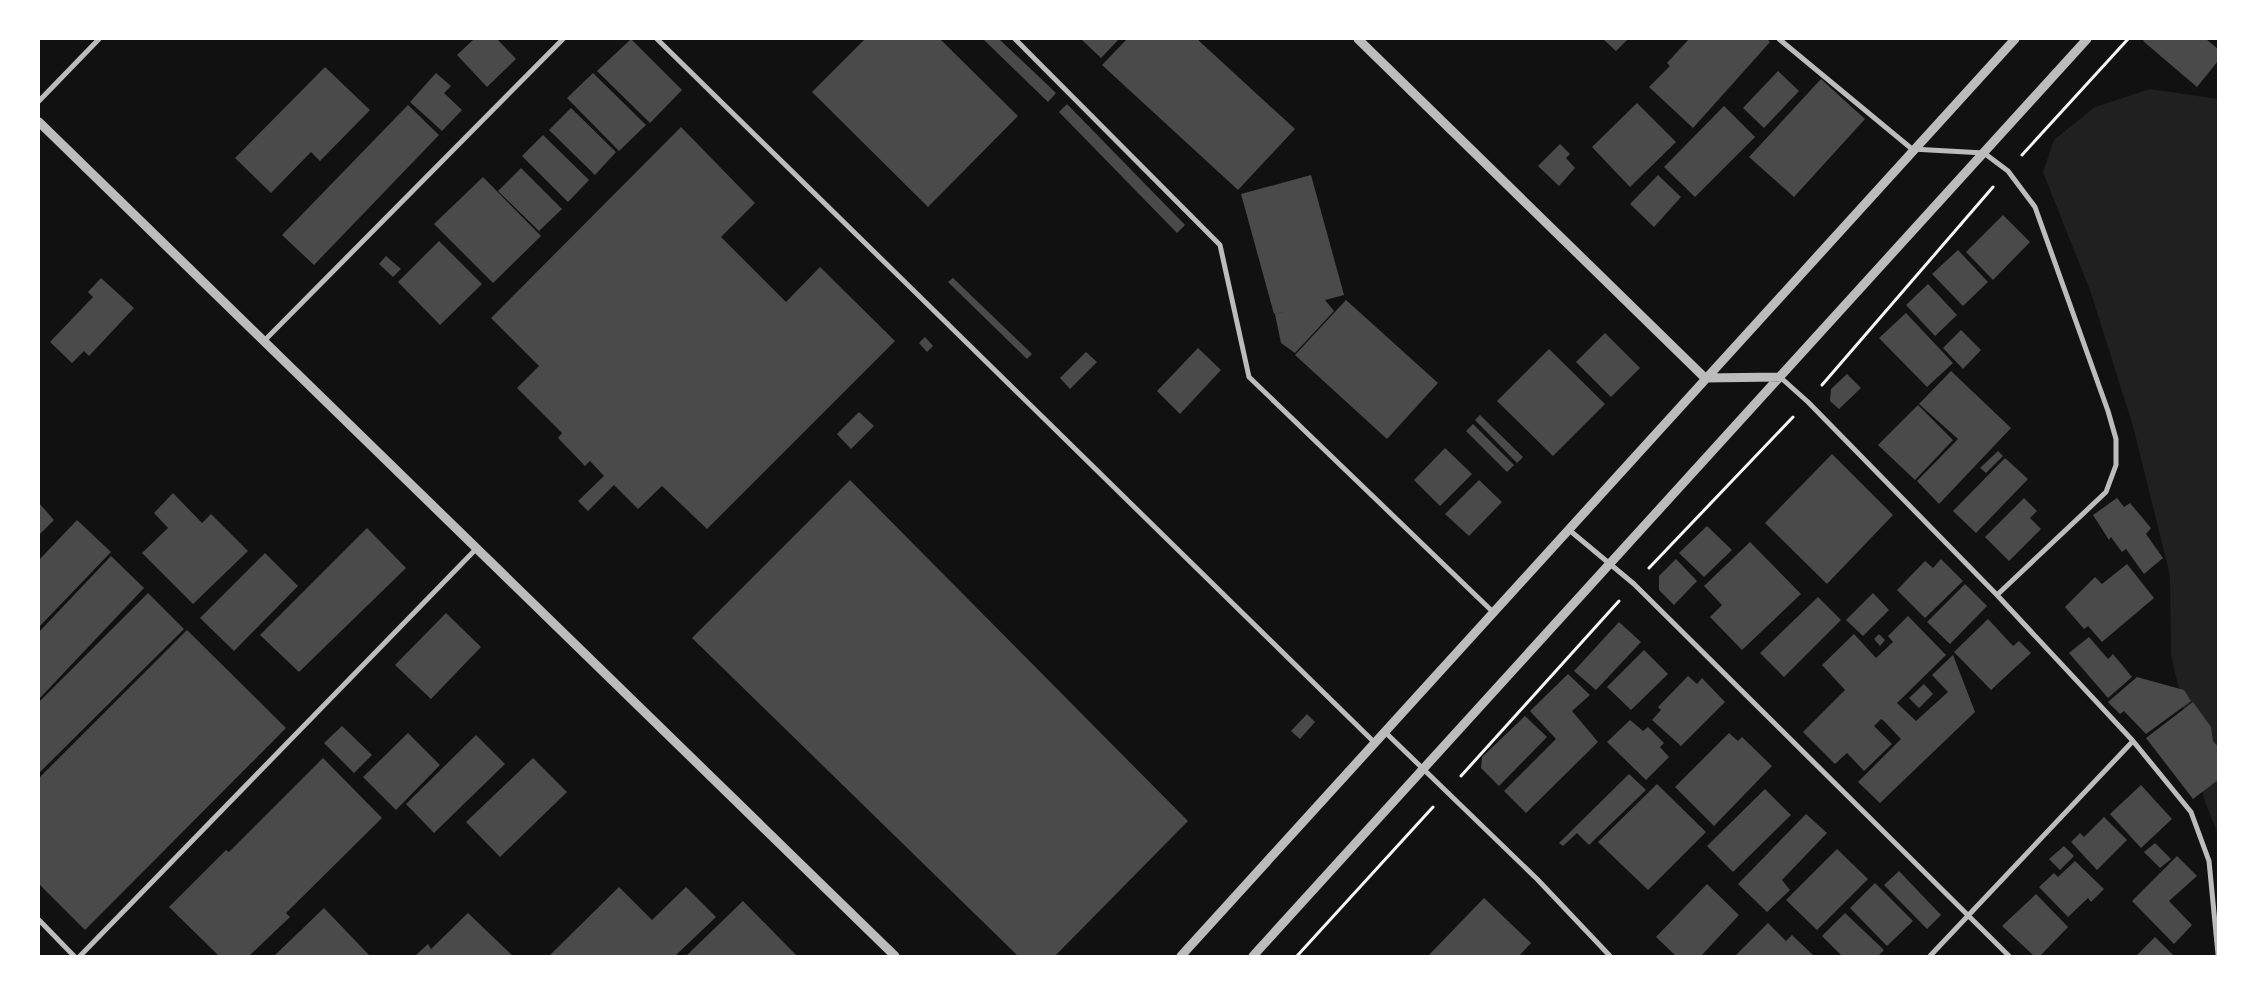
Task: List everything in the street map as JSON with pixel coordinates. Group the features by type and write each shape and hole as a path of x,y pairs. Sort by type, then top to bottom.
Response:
{"street":[{"path":"39,101 99,39"},
{"path":"265,340 564,39"},
{"path":"657,39 1375,743"},
{"path":"1015,39 1220,246 1249,377 1493,612"},
{"path":"1358,39 1705,378 1780,378 1808,402 1997,596 2134,741 2191,812 2209,861 2218,954"},
{"path":"1780,39 1912,149 1984,153 2008,171 2035,207 2042,224 2108,411 2116,439 2116,465 2106,492 1997,596"},
{"path":"1182,956 1912,149 2015,39"},
{"path":"1253,956 2087,39"},
{"path":"39,122 265,340 895,956"},
{"path":"1568,529 1634,584 2009,956"},
{"path":"80,956 477,548"},
{"path":"1385,732 1538,879 1610,956"},
{"path":"1930,956 2134,741"},
{"path":"39,920 74,956"}],"path":[{"path":"1297,956 1634,584 1808,402 2008,171 2128,39"}],"shaded area":[{"path":"2150,89 2218,99 2218,834 2205,802 2171,655 2170,575 2133,426 2090,290 2043,172 2054,140 2095,107"}],"building":[{"path":"474,39 497,39 516,59 487,87 457,55"},
{"path":"631,39 682,90 650,123 597,71"},
{"path":"865,39 940,39 1018,116 928,207 812,92"},
{"path":"983,39 999,39 1056,93 1048,102"},
{"path":"1081,39 1119,39 1101,58"},
{"path":"1127,39 1197,39 1295,129 1238,190 1102,65"},
{"path":"1603,39 1628,39 1616,51"},
{"path":"1689,39 1767,39 1770,42 1693,128 1649,87 1670,66 1667,63"},
{"path":"2145,39 2206,39 2218,49 2218,61 2197,87 2143,41"},
{"path":"325,67 370,110 320,161 311,152 271,193 235,158"},
{"path":"1778,71 1799,91 1764,128 1743,108"},
{"path":"436,73 451,86 444,93 462,110 442,131 410,102"},
{"path":"593,73 646,125 619,151 567,98"},
{"path":"1821,79 1865,119 1794,197 1749,157"},
{"path":"1637,103 1676,142 1630,187 1592,147"},
{"path":"1067,104 1185,225 1177,233 1059,112"},
{"path":"408,105 439,135 314,265 282,235"},
{"path":"1724,106 1755,137 1695,197 1664,167"},
{"path":"571,108 616,152 595,175 549,130"},
{"path":"681,127 755,203 721,237 786,302 820,267 895,341 707,529 662,486 638,509 614,485 588,511 578,501 604,476 590,461 585,466 558,438 562,433 517,388 539,366 491,318"},
{"path":"543,135 589,180 568,202 522,156"},
{"path":"1560,144 1570,154 1566,158 1575,168 1559,186 1538,166"},
{"path":"521,168 562,209 539,231 498,191"},
{"path":"1311,175 1344,295 1325,300 1334,311 1295,353 1281,343 1275,314 1287,311 1274,314 1241,194"},
{"path":"1658,175 1681,197 1654,227 1630,204"},
{"path":"483,177 541,236 493,283 434,224"},
{"path":"2003,215 2030,242 1993,280 1966,252"},
{"path":"439,241 482,284 440,325 398,282"},
{"path":"1958,250 1988,282 1963,306 1932,274"},
{"path":"386,256 401,269 393,277 379,264"},
{"path":"101,278 134,308 89,356 84,351 72,363 50,342 93,297 88,292"},
{"path":"953,278 1032,354 1027,359 948,282"},
{"path":"1928,284 1957,315 1935,336 1906,305"},
{"path":"1346,300 1438,383 1387,439 1295,355"},
{"path":"1906,313 1953,363 1927,387 1879,338"},
{"path":"1961,330 1981,350 1963,369 1943,348"},
{"path":"1605,333 1640,368 1611,397 1576,362"},
{"path":"925,337 933,346 927,352 919,343"},
{"path":"1198,348 1221,370 1180,414 1157,391"},
{"path":"1549,349 1605,404 1553,456 1497,401"},
{"path":"1086,352 1097,362 1070,389 1060,378"},
{"path":"1951,371 2011,428 1939,504 1917,481 1958,439 1919,404"},
{"path":"1847,374 1861,388 1839,409 1830,401 1831,389"},
{"path":"1918,405 1953,440 1915,480 1878,445"},
{"path":"859,412 874,426 851,449 837,434"},
{"path":"1480,415 1523,457 1517,463 1475,420"},
{"path":"1473,424 1514,465 1507,472 1466,431"},
{"path":"1445,448 1472,474 1440,506 1414,480"},
{"path":"1998,451 2003,456 1986,473 1980,468"},
{"path":"1832,454 1893,515 1827,584 1765,523"},
{"path":"2005,458 2028,479 1976,533 1953,511"},
{"path":"850,480 1188,821 1055,956 1018,956 692,638"},
{"path":"1479,480 1502,502 1469,536 1445,514"},
{"path":"173,493 202,523 211,514 248,551 193,604 142,553 168,528 154,513"},
{"path":"2024,498 2037,511 2030,518 2041,529 2009,561 1985,537"},
{"path":"2117,498 2124,507 2130,503 2151,528 2146,534 2163,558 2144,574 2126,549 2122,552 2111,537 2109,540 2093,515"},
{"path":"39,503 54,520 39,535"},
{"path":"77,520 111,552 39,627 39,560"},
{"path":"1707,526 1732,550 1704,577 1679,553"},
{"path":"367,528 406,568 299,672 260,635"},
{"path":"1750,542 1801,594 1742,650 1710,617 1722,605 1704,586"},
{"path":"265,553 298,586 234,651 200,618"},
{"path":"111,556 144,588 39,699 39,632"},
{"path":"1676,559 1697,581 1674,605 1659,590 1659,576"},
{"path":"1941,559 1963,581 1925,618 1897,590 1925,561 1933,568"},
{"path":"2127,564 2154,598 2102,642 2088,626 2084,629 2065,607 2095,577 2102,584"},
{"path":"1965,584 1987,606 1950,644 1927,622"},
{"path":"148,593 184,629 39,773 39,702"},
{"path":"1873,593 1889,610 1863,636 1846,620"},
{"path":"1818,597 1841,620 1784,677 1760,653"},
{"path":"446,613 481,647 431,699 395,665"},
{"path":"1908,616 1946,655 1897,703 1916,721 1948,692 1932,675 1953,655 1975,712 1880,803 1858,782 1901,739 1884,721 1881,719 1874,726 1892,744 1864,771 1847,753 1835,764 1803,732 1845,690 1822,665 1854,634 1876,658 1893,642 1888,636"},
{"path":"1988,619 2013,646 2019,641 2031,653 1991,690 1954,652"},
{"path":"1619,622 1641,642 1596,690 1574,671"},
{"path":"187,630 286,728 85,930 39,884 39,778"},
{"path":"1879,634 1885,640 1880,646 1874,639"},
{"path":"2089,637 2108,659 2113,654 2132,677 2108,698 2069,653"},
{"path":"1644,650 1668,674 1631,710 1607,687"},
{"path":"1568,674 1590,695 1572,711 1598,742 1526,813 1504,791 1556,739 1530,711"},
{"path":"1688,676 1697,684 1702,678 1725,702 1681,746 1652,720 1661,710 1658,707"},
{"path":"2137,677 2184,690 2191,701 2146,734 2124,711 2120,714 2108,702"},
{"path":"1924,684 1933,694 1919,708 1909,698"},
{"path":"2193,702 2211,727 2213,741 2218,747 2218,780 2193,799 2146,738"},
{"path":"1307,714 1315,722 1300,739 1291,731"},
{"path":"1525,716 1547,737 1499,786 1481,768 1482,757"},
{"path":"1630,720 1643,731 1648,727 1664,743 1660,747 1669,757 1646,780 1607,742"},
{"path":"342,726 372,755 354,773 324,743"},
{"path":"408,733 440,765 396,810 363,777"},
{"path":"1729,733 1738,741 1742,737 1772,766 1714,826 1675,787"},
{"path":"476,735 505,764 434,833 406,804"},
{"path":"323,758 382,818 286,913 290,917 249,956 219,956 169,907 226,850 229,852"},
{"path":"533,758 567,792 500,857 466,822"},
{"path":"1629,774 1646,790 1589,845 1577,833 1563,846 1559,843"},
{"path":"1657,784 1706,832 1648,890 1598,842"},
{"path":"2141,785 2172,819 2141,848 2110,814"},
{"path":"1765,789 1791,815 1733,872 1707,846"},
{"path":"1806,814 1827,833 1782,880 1790,890 1767,912 1738,884"},
{"path":"2104,817 2127,840 2097,870 2071,842 2080,833 2084,837"},
{"path":"2155,843 2171,859 2160,868 2144,852"},
{"path":"2064,846 2074,856 2060,870 2049,859"},
{"path":"1837,849 1868,879 1817,930 1786,900"},
{"path":"2177,856 2197,876 2169,901 2192,925 2174,944 2132,901"},
{"path":"2075,861 2104,889 2091,902 2088,898 2068,917 2039,887 2054,873 2058,877"},
{"path":"1899,871 1941,915 1927,929 1884,885"},
{"path":"1875,883 1913,921 1887,946 1850,908"},
{"path":"1707,884 1739,915 1701,956 1676,956 1656,937"},
{"path":"619,887 652,920 686,887 716,917 675,956 549,956"},
{"path":"2036,894 2068,927 2040,956 2034,956 2002,926"},
{"path":"1484,898 1531,943 1519,956 1428,956"},
{"path":"743,901 797,956 686,956"},
{"path":"324,908 370,956 274,956"},
{"path":"468,913 513,956 415,956 428,944 431,949"},
{"path":"1845,913 1884,950 1878,956 1842,956 1822,936"},
{"path":"1768,923 1786,941 1792,935 1814,956 1735,956"},
{"path":"2155,937 2174,956 2136,956"}]}
